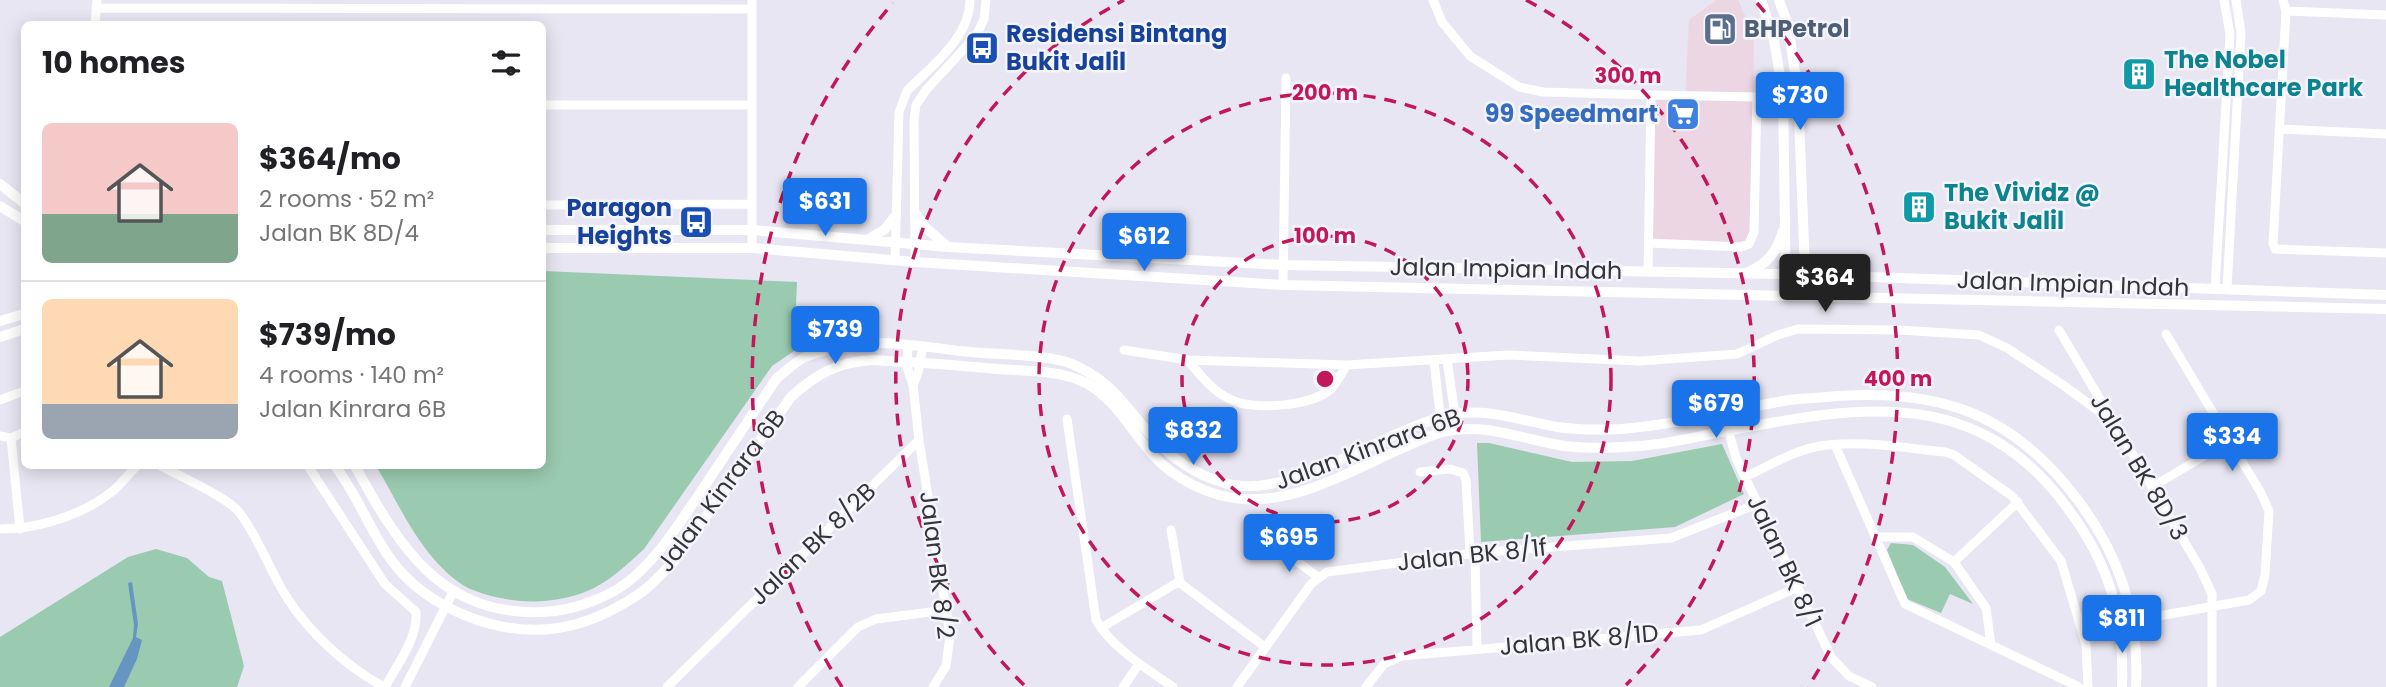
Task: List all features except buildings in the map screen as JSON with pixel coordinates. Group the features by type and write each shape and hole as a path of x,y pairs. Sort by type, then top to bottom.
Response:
{"street":[{"path":"895,260 899,112 902,101 907,91 955,40 968,19 970,0"},
{"path":"915,262 916,104 976,36 984,19 986,0"},
{"path":"1433,0 1442,22 1471,56 1519,87 1543,92 1651,95 1757,97 1798,93"},
{"path":"1761,0 1774,40 1783,94 1786,295"},
{"path":"1779,0 1788,25 1798,93 1806,296"},
{"path":"2215,289 2230,34 2224,0"},
{"path":"2227,289 2241,33 2236,0"},
{"path":"2283,0 2286,11 2273,243 2275,249 2386,254"},
{"path":"96,4 752,4 752,248"},
{"path":"2286,11 2386,15"},
{"path":"1283,285 1286,78"},
{"path":"1648,272 1651,95"},
{"path":"1648,243 1741,247 1749,244 1754,232 1757,97"},
{"path":"546,105 752,105"},
{"path":"2279,129 2386,134"},
{"path":"0,184 21,201"},
{"path":"546,205 752,204"},
{"path":"0,206 21,219"},
{"path":"915,213 926,229 948,247"},
{"path":"869,239 885,229 896,215"},
{"path":"1746,273 1761,266 1774,253 1786,222"},
{"name":"Jalan Impian Indah","path":"546,230 752,230 948,247 1282,265 1786,274 2386,295"},
{"name":"Jalan Impian Indah","path":"546,248 752,248 915,262 1283,285 2386,309"},
{"path":"0,321 21,315"},
{"path":"1124,350 1188,360 1347,365 1508,355 1640,360 1737,354 1798,329 1899,330 1979,335 2007,348 2111,420"},
{"path":"0,337 21,330"},
{"name":"Jalan BK 8D/3","path":"2059,330 2200,568 2212,594 2212,687"},
{"path":"2119,623 2249,600 2261,591 2264,575 2269,511 2261,493 2166,334"},
{"name":"Jalan Kinrara 6B","path":"357,469 415,561 453,592 491,607 525,613 562,611 591,602 633,579 664,546 777,378 803,358 859,344 923,347 1068,362 1097,378 1130,409 1162,447 1195,472 1234,485 1271,485 1455,414 1472,412 1563,428 1614,429 1669,425 1793,400 1879,394 1929,399 1974,413 2014,436 2039,456 2080,502 2111,552 2124,585 2134,622 2138,656 2136,687"},
{"path":"908,346 907,362 913,385 919,440"},
{"path":"913,385 923,347"},
{"path":"1188,360 1207,384 1233,401 1274,406 1311,399 1331,389 1347,365"},
{"path":"1447,360 1457,429"},
{"name":"Jalan Kinrara 6B","path":"337,469 392,561 411,582 446,606 468,617 528,629 557,628 610,611 638,595 675,560 791,397 809,380 831,367 853,361 907,362 1054,374 1083,382 1100,392 1154,456 1176,475 1196,486 1236,499 1279,498 1305,491 1442,432 1457,429 1494,430 1568,446 1608,448 1647,446 1822,413 1895,410 1957,422 2010,448 2031,465 2069,510 2101,559 2111,589 2123,657 2122,687"},
{"path":"1434,361 1442,432"},
{"path":"0,400 21,392"},
{"name":"Jalan BK 8/1","path":"1724,414 1736,458 1830,657 1849,676 1872,687"},
{"path":"2152,488 2268,418"},
{"path":"1067,419 1094,611 1101,628 1110,639 1139,664 1173,687"},
{"path":"0,436 11,438 21,433"},
{"path":"11,438 20,529"},
{"name":"Jalan BK 8/2","path":"919,440 950,635 946,666 933,687"},
{"name":"Jalan BK 8/2B","path":"667,687 919,440"},
{"path":"1745,477 1813,448 1835,445 1864,444 1954,455 2018,502 2065,567 2087,645 2088,687"},
{"path":"1835,445 1905,604 2079,687"},
{"path":"0,529 20,529 66,519 113,491 134,469"},
{"path":"175,469 238,510 295,608 321,639 368,678 384,687 411,639 416,612 385,584 311,469"},
{"path":"1420,472 1450,469 1463,473 1466,480 1477,649"},
{"path":"1954,562 2018,502"},
{"name":"Jalan BK 8/1f","path":"1319,578 1327,572 1472,553 1671,538 1757,504"},
{"path":"1171,530 1180,581 1265,647"},
{"path":"1875,537 1913,537 1954,562 1986,608 1992,645"},
{"path":"1237,687 1311,584 1319,578 1277,546"},
{"path":"1101,628 1180,581"},
{"name":"Jalan BK 8/1D","path":"1366,687 1384,664 1402,656 1701,630 1796,588"},
{"path":"405,687 453,592"},
{"path":"798,687 858,627 876,619 946,610"},
{"path":"1123,687 1139,664"}],"shaded area":[{"path":"1716,0 1738,0 1754,36 1751,229 1747,240 1739,242 1652,240 1654,99 1685,98 1689,20"}],"green space":[{"path":"546,271 797,282 794,351 772,366 644,549 601,584 565,598 534,601 503,599 473,590 460,583 430,554 405,518 378,469 546,469"},
{"path":"1477,443 1489,443 1572,462 1632,461 1722,444 1744,494 1675,527 1481,542"},
{"path":"1891,543 1913,545 1945,567 1973,604 1950,594 1941,613 1907,599 1887,550"},
{"path":"156,549 187,558 209,577 222,581 244,666 237,687 0,687 0,637 128,557"}],"water":[{"path":"132,582 138,624 136,637 142,640 137,659 124,687 109,687 133,638 134,625 128,583"}],"place":[{"name":"BHPetrol","path":"1720,29"},
{"name":"Residensi Bintang Bukit Jalil","path":"982,48"},
{"name":"The Nobel Healthcare Park","path":"2139,74"},
{"name":"99 Speedmart","path":"1683,114"},
{"name":"The Vividz @ Bukit Jalil","path":"1919,207"},
{"name":"Paragon Heights","path":"696,222"}]}
